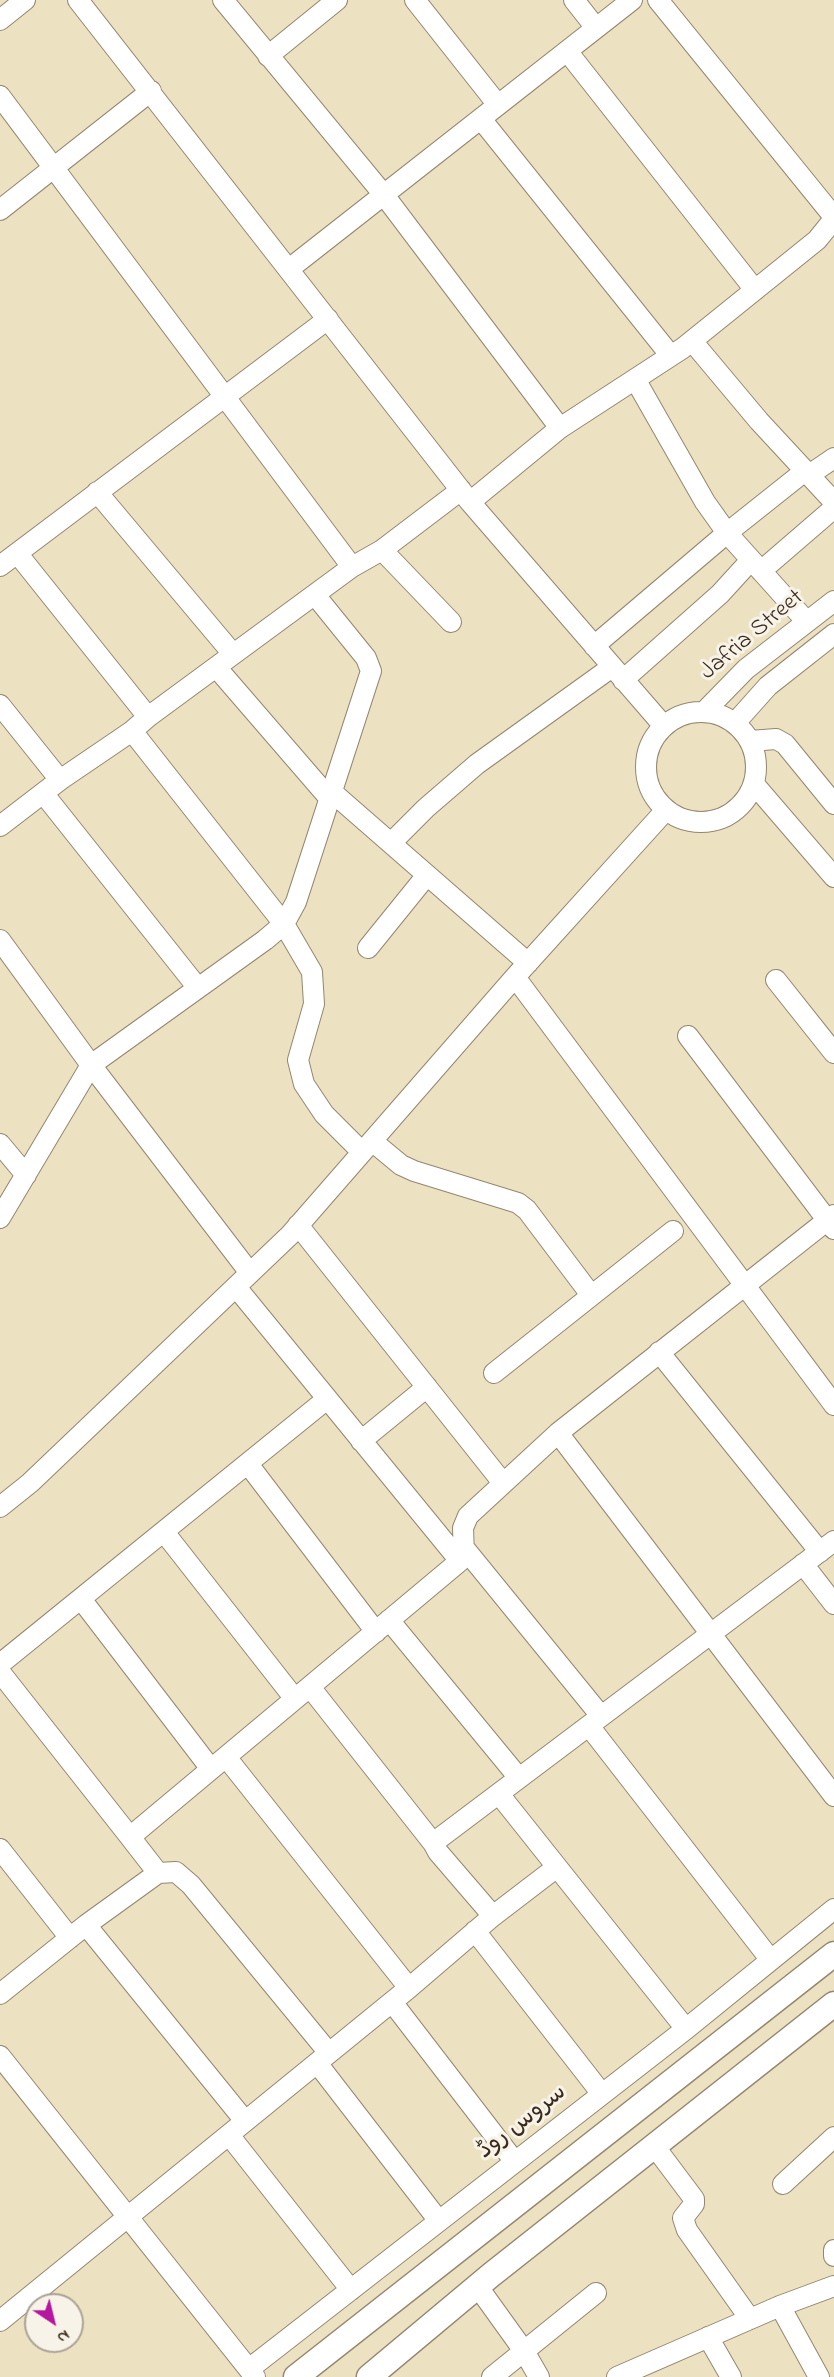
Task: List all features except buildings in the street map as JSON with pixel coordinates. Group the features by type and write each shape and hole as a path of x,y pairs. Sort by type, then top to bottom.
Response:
{"main road":[{"path":"296,2377 834,1954"},
{"path":"369,2377 484,2281 834,2004"},
{"path":"466,2243 484,2281"}],"street":[{"path":"0,20 25,0"},
{"path":"78,0 466,496 663,725"},
{"path":"223,0 384,195 560,428"},
{"path":"268,56 337,0"},
{"path":"415,0 498,105"},
{"path":"574,0 596,28"},
{"path":"289,269 632,0"},
{"path":"0,826 352,567 466,496 560,428 692,341 817,240 833,221 658,0"},
{"path":"567,51 755,290"},
{"path":"0,210 151,91"},
{"path":"0,96 352,567"},
{"path":"481,119 671,356"},
{"path":"0,566 328,319"},
{"path":"692,341 759,421 834,502"},
{"path":"635,379 705,502 727,533 807,622"},
{"path":"594,646 727,533 807,473 834,458"},
{"path":"98,492 233,654"},
{"path":"392,842 426,808 477,764 618,673 756,565 834,508"},
{"path":"382,550 451,622"},
{"path":"17,553 148,717"},
{"path":"0,1218 91,1065 284,924 296,902 371,671 366,658 315,595"},
{"name":"Jafria Street","path":"705,711 746,669 834,600"},
{"name":"Jafria Street","path":"735,723 768,686 834,634"},
{"path":"216,667 331,795 392,842 521,970 743,1285 834,1405"},
{"path":"0,705 60,780"},
{"path":"705,711 735,723 750,741 756,762 754,784 740,807 717,821 690,822 665,811 647,785 646,753 663,725 682,714 705,711"},
{"path":"132,731 284,924 312,972 314,1004 298,1060 304,1084 324,1114 367,1147 414,1171 518,1203 526,1209 591,1295"},
{"path":"750,741 776,739 785,744 834,804"},
{"path":"754,784 834,877"},
{"path":"43,793 198,988"},
{"path":"0,1507 30,1483 298,1225 521,970 665,811"},
{"path":"368,948 427,875"},
{"path":"0,940 327,1399 361,1441 463,1555 595,1721 770,1959"},
{"path":"776,980 834,1053"},
{"path":"130,1837 382,1626 463,1555 463,1528 468,1516 558,1433 743,1285 832,1221 688,1036"},
{"path":"0,1144 26,1175"},
{"path":"298,1225 503,1483"},
{"path":"494,1373 673,1231"},
{"path":"433,1843 827,1546 659,1352"},
{"path":"361,1441 427,1387"},
{"path":"0,1664 327,1399"},
{"path":"558,1433 834,1796"},
{"path":"248,1464 382,1626 519,1778"},
{"path":"164,1532 433,1843 438,1852 493,1916"},
{"path":"803,1564 834,1604"},
{"path":"81,1599 409,1988"},
{"path":"0,1672 158,1873"},
{"path":"499,1794 686,2029"},
{"path":"0,1849 70,1938"},
{"path":"0,2321 392,2002 493,1916 557,1867"},
{"path":"0,1994 86,1925 158,1873 176,1872 191,1885 323,2058 439,2221"},
{"name":"سروس روڈ","path":"252,2373 351,2290 686,2029 834,1909"},
{"path":"86,1925 245,2121"},
{"path":"476,1931 602,2094"},
{"path":"392,2002 515,2162"},
{"path":"0,2055 252,2373"},
{"path":"229,2135 351,2290"},
{"path":"783,2184 834,2137"},
{"path":"655,2147 694,2199 694,2204 683,2218 687,2230 750,2319"},
{"path":"834,2250 834,2256"},
{"path":"484,2281 539,2377"},
{"path":"617,2377 780,2306 834,2286"},
{"path":"492,2377 596,2294"},
{"path":"780,2306 819,2377"},
{"path":"708,2337 731,2377"}]}
